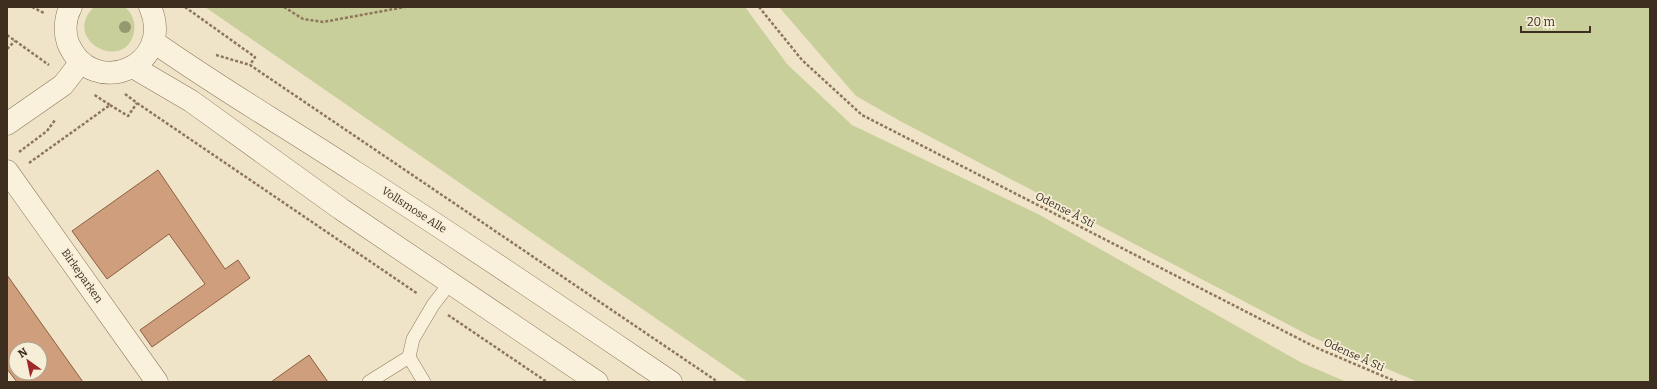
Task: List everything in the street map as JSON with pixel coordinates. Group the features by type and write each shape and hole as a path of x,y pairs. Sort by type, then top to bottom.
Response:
{"street":[{"path":"68,8 66,25 67,38 72,52 89,66 108,73 121,72 132,67 142,61 149,52 154,42 156,28 154,15 150,7"},
{"name":"Vollsmose Alle","path":"154,42 204,78 354,171 502,268 671,382"},
{"path":"7,124 62,85 67,78 89,66"},
{"path":"132,67 191,101 341,209 597,382"},
{"name":"Birkeparken","path":"9,173 157,382"}],"lane":[{"path":"424,382 409,357 413,339 433,305 450,283"},
{"path":"369,382 409,357"}],"path":[{"path":"185,7 255,57 250,64"},
{"path":"284,7 303,19 322,22 405,7"},
{"name":"Odense Å Sti","path":"759,7 802,60 862,115 1317,348 1397,382"},
{"path":"7,36 67,78 128,116 136,103"},
{"path":"7,49 15,41"},
{"path":"215,55 250,64 718,382"},
{"path":"89,66 136,103 547,382"},
{"path":"9,173 110,105"}],"green space":[{"path":"94,7 125,7 127,9 133,18 134,25 134,32 129,44 120,50 109,51 98,48 90,40 85,31 86,19"},
{"path":"205,7 745,7 787,64 852,125 1038,214 1302,363 1347,382 748,382"},
{"path":"779,7 1650,7 1650,382 1418,382 1310,336 900,121 856,96"}],"building":[{"path":"158,170 225,269 238,260 250,278 152,347 140,330 205,284 169,234 107,279 72,231"},
{"path":"7,275 83,382 17,382 16,381 48,381 48,341 8,341 8,370"},
{"path":"309,355 328,382 271,382"}]}
